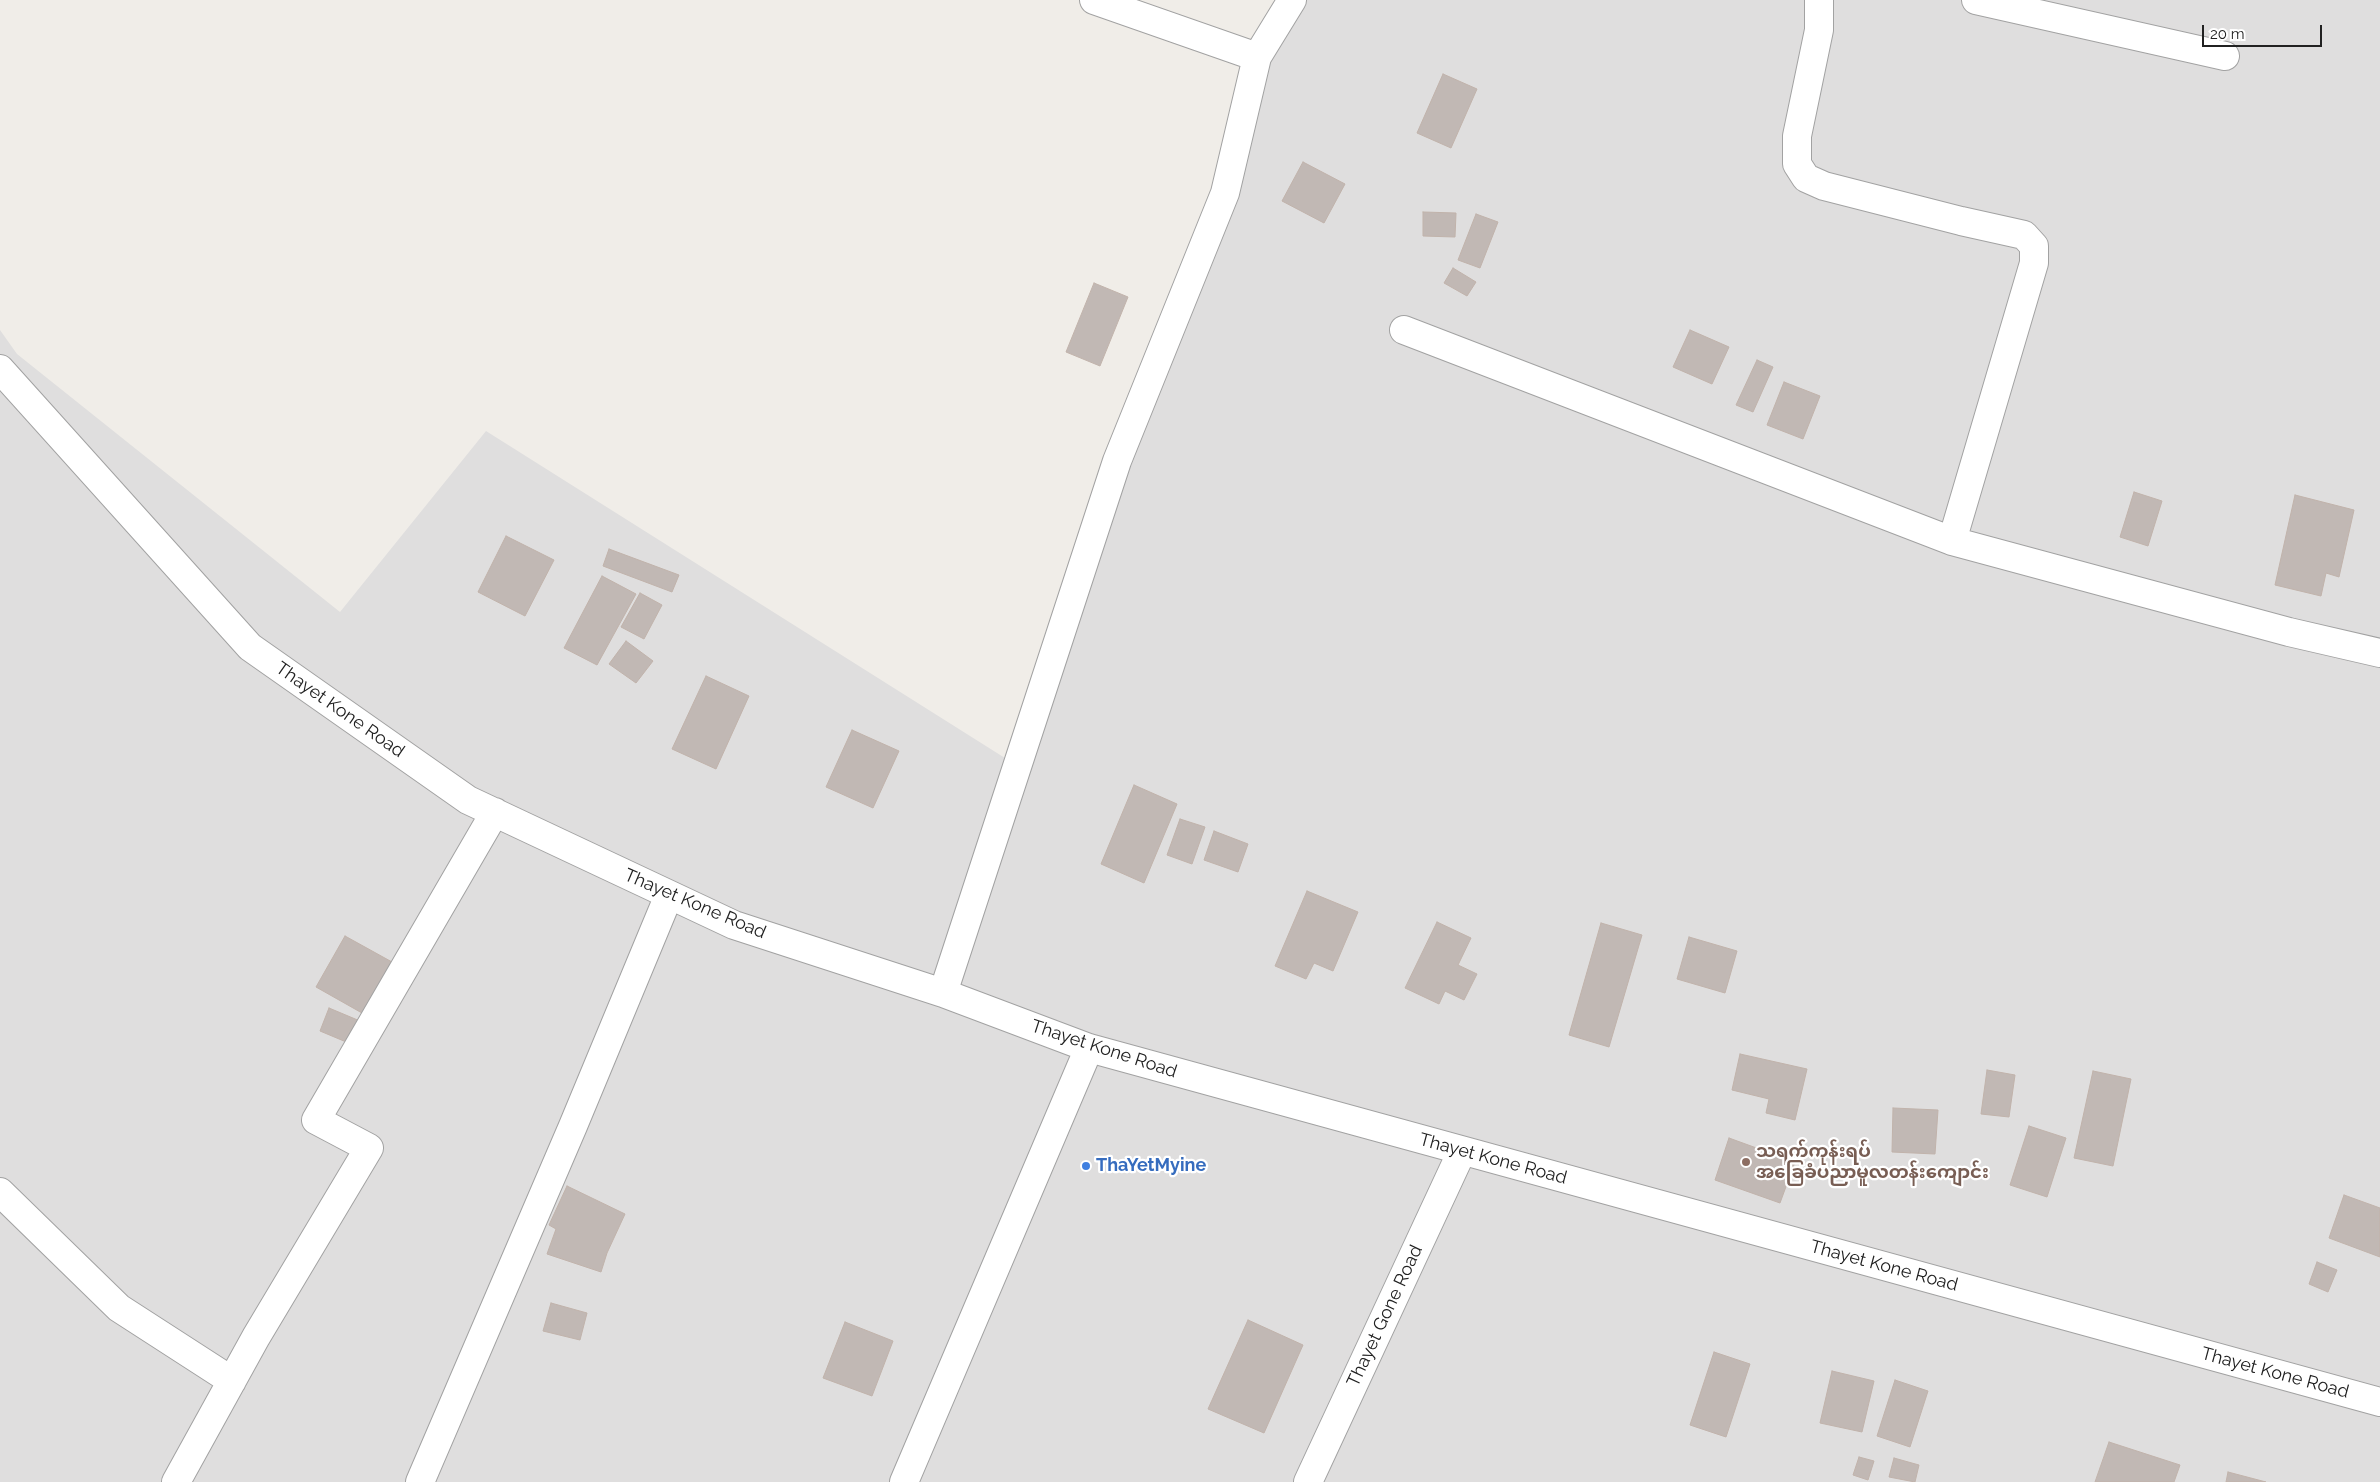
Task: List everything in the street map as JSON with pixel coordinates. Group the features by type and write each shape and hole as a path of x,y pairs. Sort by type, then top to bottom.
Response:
{"street":[{"path":"1094,0 1257,57"},
{"path":"943,993 1117,461 1225,194 1257,57 1292,0"},
{"path":"1819,0 1819,30 1797,136 1797,164 1806,178 1824,186 2024,235 2034,246 2034,263 1952,541"},
{"path":"1976,0 2225,56"},
{"path":"1404,330 1952,541 2289,632 2380,653"},
{"name":"Thayet Kone Road","path":"0,369 250,647 468,800 734,925 943,993 1089,1048 2380,1402"},
{"path":"176,1482 256,1337 369,1148 316,1120 495,812"},
{"path":"420,1482 573,1126 669,895"},
{"path":"904,1482 1089,1048"},
{"name":"Thayet Gone Road","path":"1308,1482 1462,1151"},
{"path":"0,1192 119,1308 232,1381"}],"shaded area":[{"path":"1284,0 2380,0 2380,1482 0,1482 0,330 17,354 340,612 486,431 1024,770"}],"building":[{"path":"1443,74 1477,89 1451,148 1417,133"},
{"path":"1303,162 1345,184 1324,223 1282,201"},
{"path":"1423,212 1456,213 1455,237 1423,236"},
{"path":"1476,214 1498,222 1480,268 1458,260"},
{"path":"1453,268 1476,282 1467,296 1444,283"},
{"path":"1094,283 1128,297 1100,366 1066,352"},
{"path":"1690,330 1729,347 1712,384 1673,367"},
{"path":"1757,360 1773,367 1753,412 1736,405"},
{"path":"1784,382 1820,396 1803,439 1767,425"},
{"path":"2134,492 2162,501 2148,546 2120,537"},
{"path":"2295,495 2354,510 2339,577 2326,573 2321,596 2275,585"},
{"path":"506,536 554,560 525,616 478,592"},
{"path":"609,549 679,575 672,592 603,566"},
{"path":"602,576 636,594 597,665 564,648"},
{"path":"640,593 662,605 644,639 621,627"},
{"path":"626,641 653,661 636,683 609,664"},
{"path":"706,676 749,696 716,769 672,749"},
{"path":"852,730 899,751 873,808 826,787"},
{"path":"1134,785 1177,804 1144,883 1101,864"},
{"path":"1180,819 1205,827 1192,864 1167,855"},
{"path":"1214,831 1248,844 1238,872 1204,860"},
{"path":"1307,891 1358,912 1333,971 1314,963 1306,979 1275,966"},
{"path":"1437,922 1471,938 1458,965 1477,974 1464,1000 1445,991 1439,1004 1405,988"},
{"path":"1601,923 1642,935 1609,1047 1569,1035"},
{"path":"345,936 392,962 362,1013 316,987"},
{"path":"1689,937 1737,951 1725,993 1677,979"},
{"path":"329,1008 360,1021 351,1044 320,1031"},
{"path":"1740,1054 1807,1069 1795,1120 1766,1113 1769,1099 1732,1090"},
{"path":"1987,1070 2015,1075 2009,1117 1981,1114"},
{"path":"2093,1071 2131,1079 2113,1166 2074,1158"},
{"path":"1893,1108 1938,1110 1935,1154 1892,1152"},
{"path":"2029,1126 2066,1138 2047,1197 2010,1185"},
{"path":"1729,1138 1795,1162 1780,1203 1715,1180"},
{"path":"567,1186 625,1214 607,1253 601,1272 547,1254 556,1229 549,1225"},
{"path":"2344,1195 2380,1208 2380,1257 2329,1238"},
{"path":"2317,1262 2337,1270 2328,1292 2309,1284"},
{"path":"551,1303 587,1313 580,1340 543,1331"},
{"path":"1248,1320 1303,1345 1264,1433 1208,1409"},
{"path":"845,1322 893,1341 872,1396 823,1378"},
{"path":"1714,1352 1750,1364 1726,1437 1690,1425"},
{"path":"1832,1371 1874,1381 1862,1432 1820,1423"},
{"path":"1895,1380 1928,1391 1910,1447 1877,1436"},
{"path":"2109,1442 2180,1465 2174,1482 2095,1482"},
{"path":"1859,1457 1874,1461 1868,1480 1853,1475"},
{"path":"1894,1458 1919,1465 1915,1482 1889,1477"},
{"path":"2228,1472 2266,1482 2226,1482"}],"place":[{"name":"သရက်ကုန်းရပ် အခြေခံပညာမူလတန်းကျောင်း","path":"1746,1162"},
{"name":"ThaYetMyine","path":"1086,1166"}]}
